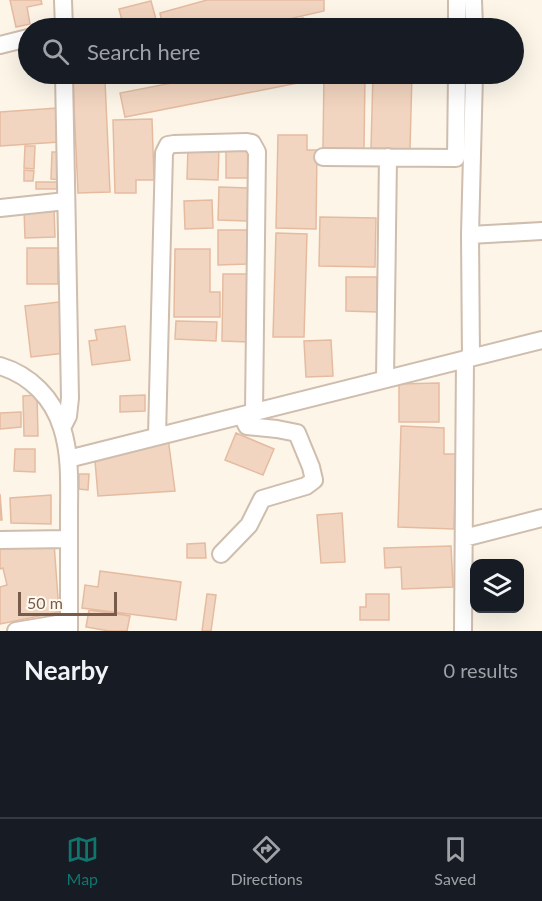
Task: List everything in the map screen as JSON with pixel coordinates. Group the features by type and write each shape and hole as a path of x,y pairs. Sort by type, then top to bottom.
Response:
{"street":[{"path":"63,0 64,18"},
{"path":"457,0 457,18"},
{"path":"473,0 474,18"},
{"path":"0,45 18,40"},
{"path":"62,428 68,416 70,398 64,84"},
{"path":"323,157 456,158 457,84"},
{"path":"463,631 474,84"},
{"path":"157,436 164,153 168,145 174,144 247,142 252,143 257,152 247,426 297,433"},
{"path":"385,379 388,157"},
{"path":"0,208 66,201"},
{"path":"470,235 542,231"},
{"path":"68,459 542,340"},
{"path":"0,366 16,370 40,388 62,428 68,459 69,626 16,631"},
{"path":"221,554 249,525 262,499 306,486 314,480 297,433 292,402"},
{"path":"464,538 542,518"},
{"path":"0,540 69,539"}],"building":[{"path":"10,0 41,0 42,4 27,7 29,18 18,18 18,27 16,27"},
{"path":"207,0 324,0 324,11 294,18 161,18 160,13"},
{"path":"151,1 156,18 121,18 119,9"},
{"path":"73,84 105,84 110,192 78,193"},
{"path":"166,84 293,84 125,117 120,93"},
{"path":"324,84 365,84 364,149 323,148"},
{"path":"373,84 412,84 410,149 371,148"},
{"path":"57,108 59,142 0,146 0,112"},
{"path":"152,119 154,180 136,180 136,193 115,193 113,120"},
{"path":"278,135 307,135 307,150 317,150 316,229 276,228"},
{"path":"25,146 35,146 34,169 24,168"},
{"path":"188,149 219,149 218,180 187,179"},
{"path":"226,149 251,149 251,178 226,178"},
{"path":"52,152 62,152 61,180 51,179"},
{"path":"24,170 34,171 33,181 24,181"},
{"path":"36,182 57,182 57,189 36,189"},
{"path":"219,187 248,188 247,221 218,220"},
{"path":"212,200 213,228 185,229 184,201"},
{"path":"54,208 55,237 25,238 24,209"},
{"path":"320,217 376,218 375,267 319,266"},
{"path":"218,230 247,230 247,264 218,265"},
{"path":"276,233 307,234 304,337 273,337"},
{"path":"27,248 58,248 58,284 27,284"},
{"path":"175,249 210,249 210,292 220,292 220,317 174,317"},
{"path":"223,274 249,274 248,342 222,341"},
{"path":"346,277 377,277 377,312 346,311"},
{"path":"59,302 65,353 31,357 25,306"},
{"path":"176,321 217,322 216,341 175,339"},
{"path":"125,326 130,360 92,365 89,341 97,340 95,330"},
{"path":"331,340 333,376 306,377 304,341"},
{"path":"439,383 439,422 399,422 399,384"},
{"path":"37,395 38,436 24,436 23,396"},
{"path":"145,395 145,411 120,412 120,396"},
{"path":"21,412 21,427 0,429 0,413"},
{"path":"401,426 444,428 444,454 456,454 454,529 398,527"},
{"path":"236,433 274,449 263,475 225,460"},
{"path":"168,438 175,491 98,496 95,461"},
{"path":"15,449 35,449 35,472 14,471"},
{"path":"79,474 89,474 88,490 79,489"},
{"path":"0,494 2,520 0,520"},
{"path":"51,495 51,524 11,523 10,498"},
{"path":"342,513 345,562 321,563 317,515"},
{"path":"54,543 59,612 0,624 0,587 7,585 3,568 0,569 0,549"},
{"path":"205,543 206,558 187,558 187,544"},
{"path":"451,546 453,587 402,589 401,567 385,568 384,548"},
{"path":"100,571 181,582 176,620 82,608 85,585 98,587"},
{"path":"207,594 216,595 211,631 202,631"},
{"path":"366,594 389,594 389,620 360,620 360,607 366,607"},
{"path":"89,610 130,616 127,631 86,627"}]}
